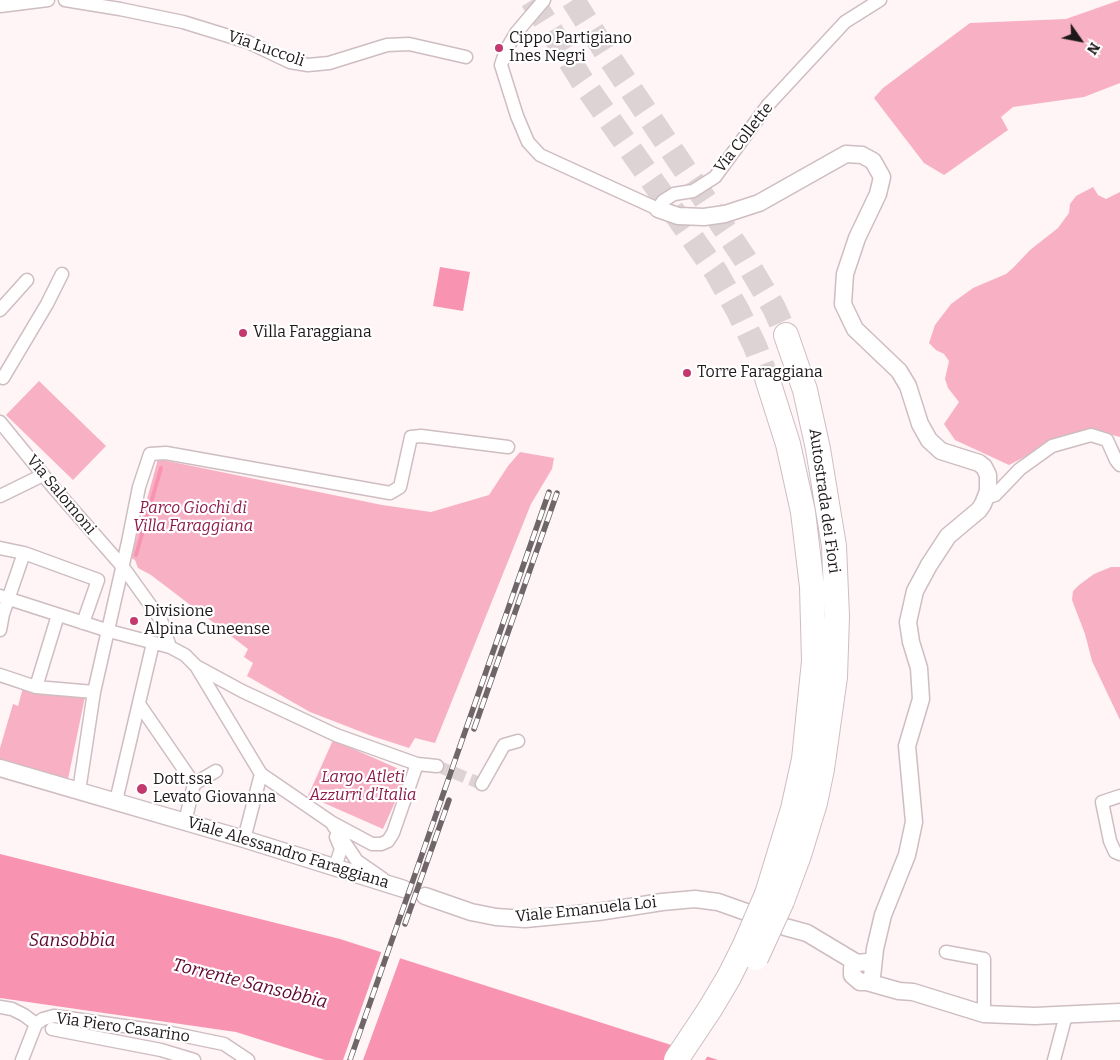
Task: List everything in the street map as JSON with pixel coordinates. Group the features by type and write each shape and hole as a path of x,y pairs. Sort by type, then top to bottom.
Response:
{"highway":[{"name":"Autostrada dei Fiori","path":"694,1060 744,982 775,897 809,820 822,769 835,677 837,616 834,546 818,449 805,390 786,335"},
{"name":"Autostrada dei Fiori","path":"676,1060 710,1009 745,945 775,897 804,758 814,661 812,587 803,512 788,444 767,378"}],"street":[{"path":"0,6 48,0"},
{"name":"Via Luccoli","path":"65,0 182,22 248,42 290,62 308,65 329,63 387,44 409,44 466,57"},
{"path":"544,0 516,33 506,50 501,65 528,142 540,156 658,209 678,216 704,217 725,214 759,203 846,154 862,155 873,161 882,176 878,194 857,238 845,274 842,304 855,329 899,371 908,386 920,424 929,440 942,451 979,463 984,467 989,482 986,498 979,510 948,536 915,591 908,622 911,642 919,668 921,699 907,746 914,822 907,855 863,969"},
{"name":"Via Collette","path":"658,209 663,201 674,194 693,191 715,177 768,105 845,22 880,0"},
{"path":"3,378 47,304 62,274"},
{"path":"0,310 27,280"},
{"name":"Via Salomoni","path":"0,422 43,475 124,561 162,620 170,647"},
{"path":"986,498 996,495 1020,470 1052,446 1091,435 1107,440 1120,465"},
{"path":"79,791 94,692 109,631 139,487 150,454 166,453 390,493 400,487 411,437 421,436 508,447"},
{"path":"0,496 43,475"},
{"path":"0,548 24,553 98,580 83,623"},
{"path":"0,630 4,598 24,553"},
{"path":"4,598 109,631 170,647 185,655 196,666 261,774 331,822 372,844 381,844 388,841 393,833 417,764"},
{"path":"36,687 58,615"},
{"path":"116,802 153,643"},
{"path":"196,666 242,691 336,735 417,764 437,766"},
{"path":"0,675 36,687 94,692"},
{"path":"139,704 194,784"},
{"path":"133,730 153,724"},
{"path":"482,784 504,745 518,741"},
{"name":"Viale Alessandro Faraggiana","path":"0,768 244,839 398,887"},
{"path":"185,822 194,784 216,770"},
{"path":"244,839 261,774"},
{"path":"1120,796 1102,802 1110,841 1115,852 1120,854"},
{"path":"331,822 357,861 398,887"},
{"path":"331,822 341,849 339,869"},
{"path":"339,869 348,848"},
{"name":"Viale Emanuela Loi","path":"425,896 471,912 496,917 515,918 598,912 695,899 718,902 749,913"},
{"path":"789,928 807,933 863,969 909,991 984,1014 1034,1016 1120,1012"},
{"path":"946,952 984,959 984,1014"},
{"name":"Via Piero Casarino","path":"0,1007 12,1009 36,1024 43,1019 54,1016 166,1032 224,1044 248,1060"},
{"path":"1054,1060 1066,1015"},
{"path":"22,1060 36,1024"},
{"name":"Via Piero Casarino","path":"52,1029 160,1055 194,1060"},
{"path":"160,1055 166,1032"}],"green space":[{"path":"1120,0 1120,83 1084,97 1013,107 1001,117 1008,130 944,175 924,163 874,98 883,88 970,23 1066,19"},
{"path":"1093,187 1098,195 1106,199 1120,192 1120,437 1105,433 1063,437 1009,465 955,440 944,424 959,402 948,388 945,379 949,361 944,354 936,350 929,343 935,325 951,304 973,288 1006,274 1030,250 1058,228 1069,213 1070,204 1076,196"},
{"path":"39,381 106,446 73,480 6,415"},
{"name":"Parco Giochi di Villa Faraggiana","path":"520,452 554,458 552,469 531,504 435,743 415,738 409,748 372,736 310,712 247,676 253,663 244,657 248,649 151,575 138,568 135,560 131,558 158,459 382,505 431,512 489,495 508,466"},
{"path":"1111,567 1120,567 1120,720 1092,661 1085,634 1072,600 1073,591 1079,585 1094,574"},
{"path":"23,688 85,697 68,779 0,760 0,748 13,704 18,706"},
{"name":"Largo Atleti Azzurri d'Italia","path":"333,740 408,773 383,829 308,796"}],"water":[{"path":"440,267 470,272 463,311 433,306"},
{"name":"Sansobbia","path":"0,854 340,939 718,1060 325,1060 236,1032 0,998"}],"pier":[{"path":"382,950 401,956 363,1060 343,1060"},
{"path":"676,1044 709,1054 705,1060 665,1060"}],"waterway":[{"path":"136,555 161,468"}],"tunnel":[{"path":"532,0 581,79 716,272 755,346 767,378"},
{"path":"573,0 607,54 745,259 774,308 786,335"},
{"path":"437,766 482,784"}],"railway":[{"path":"350,1060 549,492"},
{"path":"474,729 557,493"},
{"path":"405,924 449,800"}],"place":[{"name":"Cippo Partigiano Ines Negri","path":"499,48"},
{"name":"Villa Faraggiana","path":"243,333"},
{"name":"Torre Faraggiana","path":"687,373"},
{"name":"Divisione Alpina Cuneense","path":"134,621"},
{"name":"Dott.ssa Levato Giovanna","path":"142,789"}],"water label":[{"name":"Torrente Sansobbia","path":"250,984"}]}
